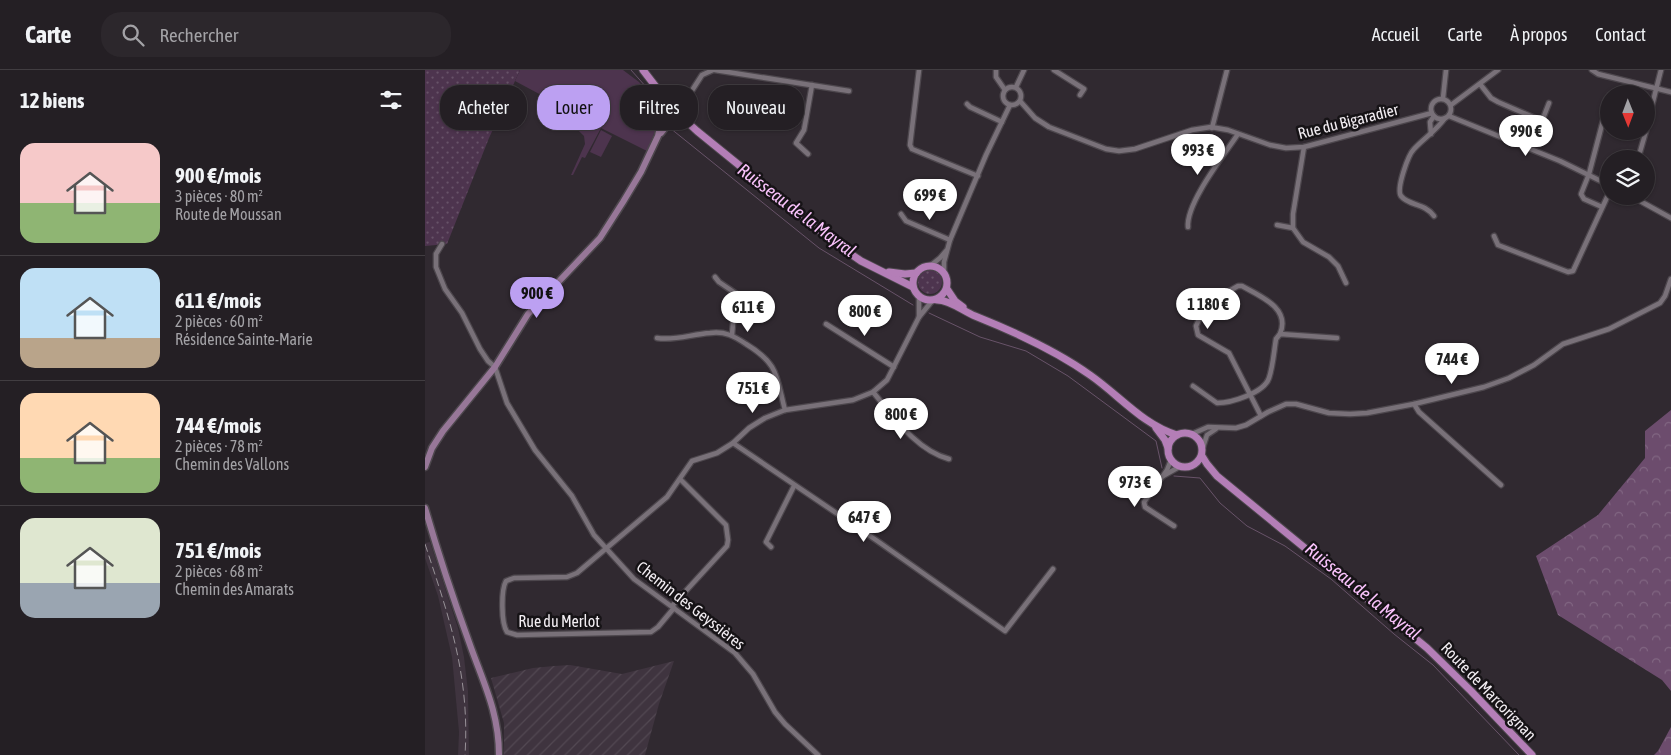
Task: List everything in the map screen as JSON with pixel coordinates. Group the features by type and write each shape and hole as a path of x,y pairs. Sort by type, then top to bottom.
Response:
{"main road":[{"path":"643,70 655,85"},
{"path":"643,70 657,85"},
{"path":"698,128 724,153"},
{"path":"697,130 861,261 913,287"},
{"path":"976,316 955,300 947,289 944,272 930,266 919,269 913,279 913,287 919,297 924,300 946,301 962,310 976,316 1005,328 1058,354 1090,375 1154,426 1165,440 1171,460 1179,467 1195,465 1202,456 1203,447 1199,439 1192,434 1182,433 1173,438 1168,448"},
{"path":"879,269 905,274 916,273"},
{"path":"934,300 943,295 947,289"},
{"path":"1154,426 1177,435"},
{"name":"Route de Marcorignan","path":"1202,456 1217,476 1427,648 1490,710 1532,755"},
{"name":"Route de Marcorignan","path":"1190,467 1199,468 1217,476"}],"street":[{"path":"695,85 702,74 714,70 849,91"},
{"path":"919,70 910,144 913,149 977,176"},
{"path":"996,70 996,77 1005,90"},
{"path":"1016,87 1024,70"},
{"path":"1053,70 1084,89 1080,95"},
{"path":"1212,128 1227,70"},
{"path":"1443,98 1447,70"},
{"path":"1451,105 1498,70"},
{"path":"1592,70 1598,74 1671,92"},
{"path":"1655,95 1661,70"},
{"path":"1480,84 1491,98 1542,121 1549,103"},
{"path":"808,154 796,143 804,130 812,85"},
{"path":"1011,86 1016,87 1021,94 1020,101 1017,104 1010,105 1003,99 1005,90 1011,86"},
{"path":"1434,216 1429,209 1400,195 1399,187 1413,150 1438,128 1451,112 1451,105 1443,98"},
{"path":"1431,134 1430,122 1433,114 1431,108 1433,102 1443,98"},
{"name":"Rue du Bigaradier","path":"1020,101 1035,118 1049,127 1106,150 1135,149 1191,130 1212,128 1228,130 1270,146 1286,148 1304,147 1433,114"},
{"path":"967,104 1002,122"},
{"path":"944,272 950,240 1010,105"},
{"path":"1433,114 1441,119 1447,117 1600,180"},
{"path":"425,468 432,448 495,368 527,314 600,238 640,173 659,130"},
{"path":"658,136 663,130"},
{"path":"1494,236 1498,245 1568,272 1573,271 1602,206 1581,197 1600,131"},
{"path":"1188,227 1187,218 1211,171 1239,134"},
{"path":"1304,147 1293,214 1293,228 1303,242 1329,257 1338,266 1346,283"},
{"path":"1647,205 1671,218"},
{"path":"901,214 907,221 950,240"},
{"path":"1277,225 1293,228"},
{"name":"Chemin des Geyssières","path":"442,244 436,254 436,267 445,290 471,329 487,361 495,368 507,403 535,450 572,496 594,535 634,579 740,659 753,674 775,712 818,755"},
{"path":"930,266 947,250"},
{"path":"715,277 719,282 744,298 733,323 732,335"},
{"path":"1192,434 1208,427 1236,428 1246,425 1286,404 1296,404 1329,413 1367,413 1484,387 1534,365 1563,344 1609,329 1660,303 1665,296 1671,279"},
{"path":"1193,386 1217,403 1235,400 1250,394 1268,380 1276,338 1282,329 1282,321 1278,310 1271,302 1242,286 1234,286 1206,304 1196,326 1198,335 1229,353 1250,394 1261,416"},
{"path":"919,297 919,316"},
{"path":"606,550 667,497 693,461 717,453 765,418 785,410 853,400 873,392 887,380 919,316 934,300"},
{"path":"826,324 894,366"},
{"path":"657,338 667,340 719,332 732,335 762,353 771,363 785,410"},
{"path":"1280,334 1337,338"},
{"path":"873,392 908,433 938,456 949,459"},
{"path":"1414,404 1419,412 1501,485"},
{"path":"1203,447 1207,435 1217,428"},
{"path":"733,443 875,539 1005,631 1053,569"},
{"path":"1171,460 1162,477 1144,502 1145,507 1174,526"},
{"path":"1162,477 1179,467"},
{"path":"673,607 727,546 728,540 726,525 680,479"},
{"path":"771,547 766,542 794,486"},
{"path":"425,508 468,641 494,708 499,755"},
{"name":"Rue du Merlot","path":"606,550 573,576 514,578 506,581 503,593 503,625 507,632 517,635 651,632 658,627 673,607"}],"shaded area":[{"path":"425,70 520,70 513,85 440,85 440,130 493,130 447,244 425,246"},
{"path":"520,70 623,70 642,85 620,85 620,130 656,130 647,151 605,130 610,130 610,85 537,85 537,93 527,87 527,85 515,81"},
{"path":"578,130 600,130 585,158 582,157 573,175 571,175 585,144 584,136"},
{"path":"601,130 612,136 601,157 590,152"},
{"path":"930,270 935,271 941,277 941,287 935,293 930,294 925,293 919,287 918,282 919,277 925,271"},
{"path":"430,542 458,628 464,657 468,691 469,755 458,755 459,732 452,657 438,596 425,558 425,543"},
{"path":"674,661 659,704 645,755 504,755 504,723 491,678 533,668 570,665 622,674"}],"green space":[{"path":"1671,410 1671,691 1662,680 1558,615 1536,556 1598,515 1645,458 1645,431"},
{"path":"1671,727 1671,755 1654,755 1658,751"}],"waterway":[{"name":"Ruisseau de la Mayral","path":"631,70 644,85"},
{"name":"Ruisseau de la Mayral","path":"672,130 819,248 913,305"},
{"name":"Ruisseau de la Mayral","path":"929,313 980,337 1026,351 1068,376 1156,441 1162,468"},
{"name":"Ruisseau de la Mayral","path":"1174,476 1200,478 1220,503 1247,526 1285,546 1331,579 1433,665 1519,755"}],"railway":[{"path":"425,544 450,622 461,673 466,726 465,755"}]}
